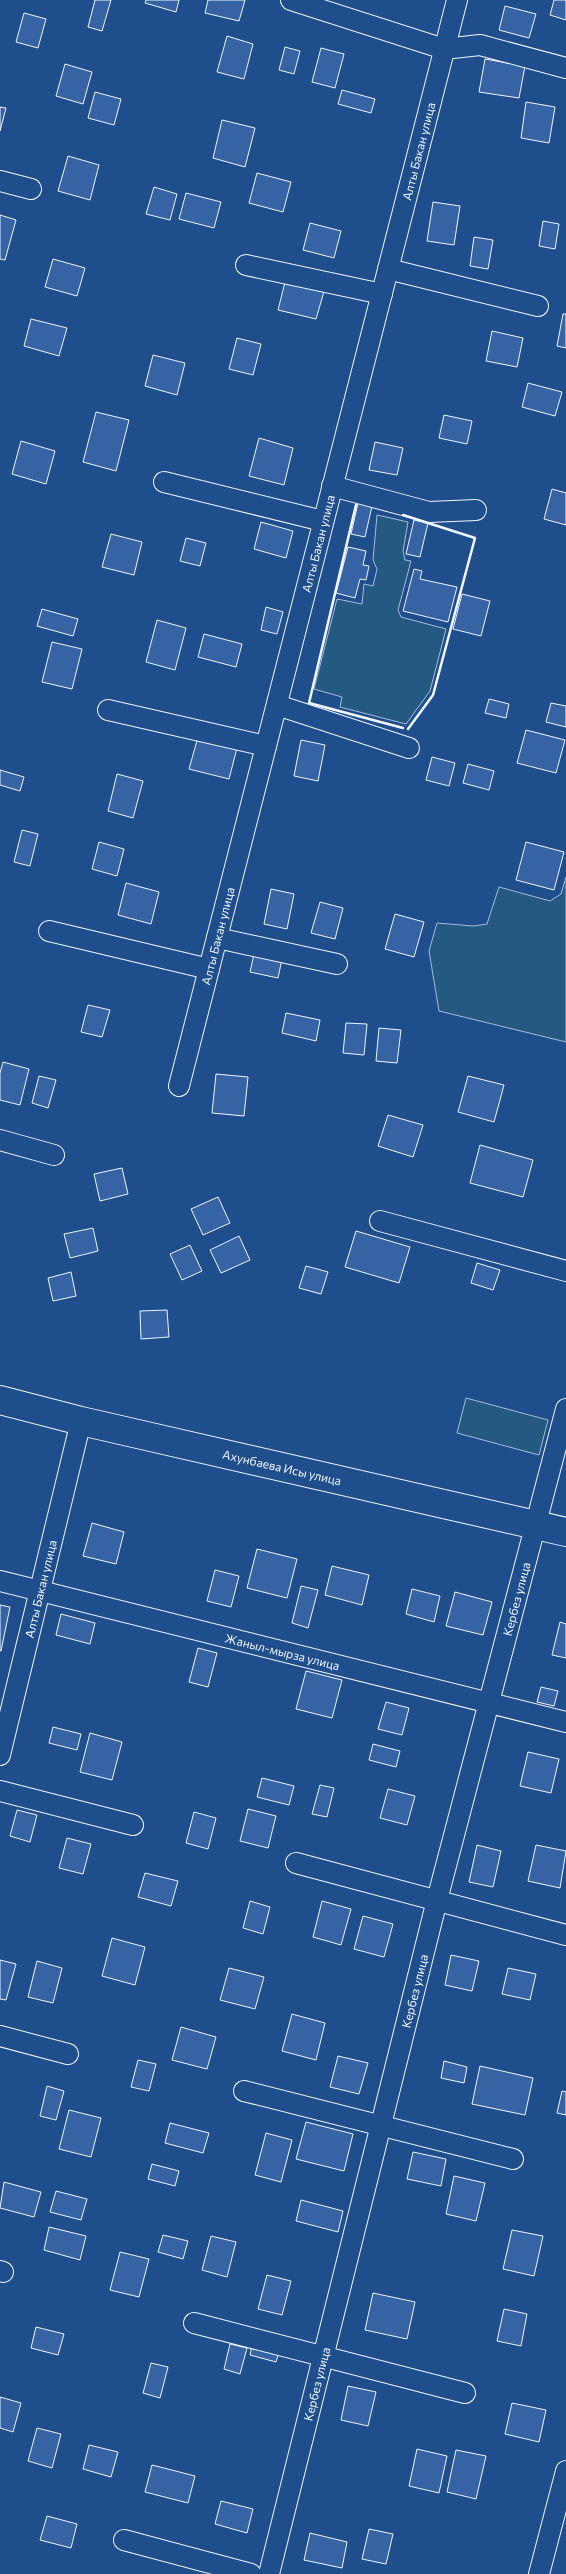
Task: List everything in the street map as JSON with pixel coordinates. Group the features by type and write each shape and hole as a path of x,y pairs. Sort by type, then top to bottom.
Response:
{"main road":[{"name":"Ахунбаева Исы улица","path":"0,1400 82,1421 566,1532"}],"street":[{"path":"291,0 444,48 480,45 566,68"},
{"name":"Алты Бакан улица","path":"179,1086 457,0"},
{"path":"0,181 31,189"},
{"path":"246,265 382,294"},
{"path":"388,270 538,306"},
{"path":"164,482 323,522"},
{"path":"332,486 430,512 476,510"},
{"path":"277,705 409,748"},
{"path":"108,710 266,746"},
{"path":"49,931 209,969"},
{"path":"217,938 337,964"},
{"path":"0,1140 54,1155"},
{"path":"380,1220 566,1271"},
{"name":"Кербез улица","path":"269,2574 437,1900 566,1409"},
{"name":"Алты Бакан улица","path":"0,1756 82,1421"},
{"name":"Жаныл-мырза улица","path":"0,1581 566,1722"},
{"path":"0,1791 133,1825"},
{"path":"296,1863 566,1935"},
{"path":"0,2036 68,2054"},
{"path":"244,2091 513,2158"},
{"path":"194,2323 465,2393"},
{"path":"540,2574 566,2471"},
{"path":"124,2540 251,2574"}],"shaded area":[{"path":"377,515 408,522 403,551 405,560 411,561 398,610 401,617 446,629 430,691 406,724 340,707 342,697 314,689 337,599 362,604 364,584 373,586 377,569 373,560"},
{"path":"566,877 566,1042 439,1011 429,951 437,923 473,926 487,924 499,887 550,901 561,894"},
{"path":"466,1398 548,1420 539,1455 457,1433"}],"building":[{"path":"95,0 111,0 102,31 88,27"},
{"path":"146,0 179,0 176,12 145,3"},
{"path":"208,0 245,0 239,21 205,13"},
{"path":"554,0 566,0 566,20 550,15"},
{"path":"505,6 536,14 529,38 499,30"},
{"path":"24,13 46,19 38,48 16,42"},
{"path":"227,36 253,44 244,79 217,72"},
{"path":"285,47 300,51 294,74 279,70"},
{"path":"321,48 344,54 335,88 312,82"},
{"path":"485,59 525,66 519,98 479,92"},
{"path":"65,64 92,72 83,104 56,96"},
{"path":"342,90 375,99 371,113 338,104"},
{"path":"95,92 121,99 114,125 88,118"},
{"path":"526,102 555,107 549,143 521,138"},
{"path":"0,107 6,108 0,131"},
{"path":"222,120 255,128 245,167 213,158"},
{"path":"68,156 99,165 90,200 58,191"},
{"path":"257,173 291,182 283,212 249,203"},
{"path":"154,187 177,194 170,220 146,214"},
{"path":"186,193 221,202 214,228 179,219"},
{"path":"433,202 460,206 454,245 427,241"},
{"path":"0,215 16,220 5,260 0,259"},
{"path":"543,221 559,224 555,249 539,246"},
{"path":"310,223 341,231 334,258 303,250"},
{"path":"474,237 493,240 488,269 470,266"},
{"path":"53,259 85,268 77,296 45,287"},
{"path":"286,278 325,288 316,319 278,310"},
{"path":"563,314 566,314 566,348 557,346"},
{"path":"31,319 67,328 59,356 24,346"},
{"path":"492,331 523,338 517,367 486,361"},
{"path":"237,338 261,344 253,375 229,369"},
{"path":"153,355 185,363 177,395 145,386"},
{"path":"528,383 562,392 555,416 522,407"},
{"path":"96,412 129,420 116,471 83,462"},
{"path":"444,415 472,421 467,444 439,438"},
{"path":"259,438 293,448 284,485 249,476"},
{"path":"21,441 55,451 46,484 12,474"},
{"path":"375,442 403,448 397,475 369,470"},
{"path":"552,489 566,493 566,525 544,519"},
{"path":"358,503 372,506 365,537 351,534"},
{"path":"414,520 428,523 420,557 406,554"},
{"path":"261,522 293,531 286,558 254,549"},
{"path":"111,534 142,542 134,575 102,567"},
{"path":"186,538 206,543 200,566 180,561"},
{"path":"348,547 366,551 363,565 369,566 366,580 360,579 355,598 336,593"},
{"path":"414,569 422,571 420,579 457,587 448,622 403,611"},
{"path":"462,594 490,601 481,636 453,629"},
{"path":"266,607 283,612 277,634 261,630"},
{"path":"42,609 78,619 73,636 37,626"},
{"path":"157,620 186,628 175,670 146,662"},
{"path":"204,634 242,644 236,667 198,657"},
{"path":"52,642 82,649 72,689 42,682"},
{"path":"489,699 509,704 506,718 485,713"},
{"path":"551,703 566,706 566,727 546,722"},
{"path":"526,730 565,740 556,773 517,763"},
{"path":"198,737 237,748 229,779 189,769"},
{"path":"301,740 325,745 318,781 294,776"},
{"path":"432,757 455,763 449,786 426,780"},
{"path":"468,764 494,771 489,790 463,783"},
{"path":"0,770 24,777 20,791 0,785"},
{"path":"117,774 143,781 133,818 108,811"},
{"path":"22,830 38,834 30,866 14,862"},
{"path":"99,842 124,849 117,876 92,869"},
{"path":"526,842 564,852 554,890 516,880"},
{"path":"126,883 159,892 151,924 118,915"},
{"path":"271,889 294,894 287,929 264,924"},
{"path":"320,902 343,908 335,939 311,933"},
{"path":"395,914 424,922 414,957 385,949"},
{"path":"254,954 282,959 278,978 250,972"},
{"path":"88,1005 110,1010 102,1037 81,1032"},
{"path":"286,1013 320,1020 316,1041 282,1033"},
{"path":"346,1023 367,1024 364,1055 343,1053"},
{"path":"379,1028 401,1030 397,1063 376,1061"},
{"path":"3,1062 29,1069 20,1105 0,1100 0,1073"},
{"path":"216,1074 248,1077 244,1116 212,1113"},
{"path":"39,1076 56,1080 48,1108 32,1103"},
{"path":"468,1076 504,1085 494,1122 458,1112"},
{"path":"388,1115 423,1125 413,1157 378,1146"},
{"path":"480,1145 533,1160 523,1197 470,1183"},
{"path":"122,1168 128,1194 100,1201 94,1174"},
{"path":"218,1197 230,1223 203,1235 191,1209"},
{"path":"93,1228 98,1251 70,1258 64,1234"},
{"path":"356,1231 410,1247 399,1283 345,1267"},
{"path":"239,1236 250,1260 221,1273 210,1250"},
{"path":"190,1245 202,1271 182,1280 170,1254"},
{"path":"477,1263 500,1270 493,1290 471,1283"},
{"path":"306,1266 328,1272 321,1294 299,1288"},
{"path":"71,1272 76,1296 53,1301 48,1278"},
{"path":"167,1310 169,1337 141,1339 140,1311"},
{"path":"92,1523 124,1532 116,1564 83,1556"},
{"path":"257,1549 297,1559 287,1598 247,1588"},
{"path":"332,1566 369,1575 362,1605 325,1595"},
{"path":"215,1570 239,1576 231,1607 207,1601"},
{"path":"301,1586 318,1590 308,1628 292,1623"},
{"path":"412,1589 440,1596 434,1622 406,1614"},
{"path":"455,1592 492,1602 483,1635 446,1626"},
{"path":"0,1605 10,1607 1,1651 0,1651"},
{"path":"61,1614 95,1623 90,1644 56,1635"},
{"path":"560,1622 566,1624 566,1658 552,1655"},
{"path":"198,1648 217,1653 208,1687 189,1682"},
{"path":"306,1671 342,1680 332,1718 296,1709"},
{"path":"541,1687 558,1691 554,1706 537,1702"},
{"path":"386,1702 409,1708 402,1735 378,1729"},
{"path":"53,1727 81,1734 77,1750 49,1743"},
{"path":"90,1733 122,1742 112,1780 80,1772"},
{"path":"373,1744 400,1751 396,1767 369,1760"},
{"path":"528,1752 559,1759 551,1793 520,1786"},
{"path":"262,1778 294,1786 289,1805 257,1797"},
{"path":"320,1785 334,1788 327,1817 312,1814"},
{"path":"388,1789 415,1796 407,1825 380,1818"},
{"path":"248,1809 276,1816 268,1848 240,1841"},
{"path":"17,1810 37,1815 30,1842 10,1836"},
{"path":"194,1812 216,1818 208,1849 186,1843"},
{"path":"67,1838 91,1844 83,1874 59,1868"},
{"path":"477,1845 501,1851 493,1887 469,1882"},
{"path":"536,1845 566,1851 560,1888 528,1881"},
{"path":"145,1873 178,1881 171,1906 138,1897"},
{"path":"250,1901 270,1907 263,1934 243,1928"},
{"path":"322,1901 351,1909 341,1945 313,1937"},
{"path":"363,1916 393,1924 384,1957 354,1949"},
{"path":"112,1938 145,1947 135,1985 102,1976"},
{"path":"451,1955 479,1961 472,1991 445,1985"},
{"path":"0,1960 16,1964 6,2000 0,1999"},
{"path":"37,1961 62,1968 53,2003 28,1997"},
{"path":"229,1968 264,1977 255,2009 220,2000"},
{"path":"508,1968 536,1974 530,2000 502,1994"},
{"path":"292,2014 325,2023 316,2060 282,2051"},
{"path":"181,2027 216,2037 207,2069 172,2060"},
{"path":"338,2056 368,2063 359,2094 330,2087"},
{"path":"138,2060 156,2064 149,2091 131,2087"},
{"path":"444,2061 467,2067 464,2083 441,2078"},
{"path":"480,2066 533,2078 525,2115 472,2104"},
{"path":"47,2086 64,2091 56,2120 40,2116"},
{"path":"562,2091 566,2092 566,2115 557,2113"},
{"path":"69,2110 101,2118 91,2157 59,2149"},
{"path":"306,2122 353,2134 344,2171 296,2159"},
{"path":"170,2123 209,2133 203,2153 165,2143"},
{"path":"266,2133 292,2140 281,2182 255,2175"},
{"path":"413,2152 446,2159 441,2186 407,2179"},
{"path":"152,2164 179,2171 175,2186 148,2179"},
{"path":"454,2176 485,2183 476,2221 446,2214"},
{"path":"4,2182 41,2192 34,2217 0,2208"},
{"path":"56,2191 87,2199 81,2220 50,2212"},
{"path":"301,2200 343,2211 338,2232 296,2221"},
{"path":"49,2227 86,2236 80,2260 44,2250"},
{"path":"512,2230 543,2236 534,2276 503,2269"},
{"path":"163,2235 188,2241 183,2259 158,2252"},
{"path":"211,2236 236,2242 227,2277 202,2270"},
{"path":"120,2252 149,2259 139,2297 110,2290"},
{"path":"267,2275 291,2281 282,2315 258,2309"},
{"path":"373,2293 415,2302 407,2339 365,2330"},
{"path":"504,2309 527,2314 521,2346 497,2341"},
{"path":"36,2327 64,2334 58,2355 31,2348"},
{"path":"230,2344 247,2348 240,2374 224,2369"},
{"path":"252,2345 279,2352 276,2362 250,2355"},
{"path":"151,2363 168,2367 160,2398 143,2393"},
{"path":"348,2386 376,2392 368,2426 341,2420"},
{"path":"0,2397 21,2403 13,2432 0,2428"},
{"path":"512,2403 546,2410 539,2442 505,2434"},
{"path":"37,2428 61,2434 52,2468 28,2461"},
{"path":"89,2445 118,2452 111,2477 83,2469"},
{"path":"417,2449 447,2456 439,2493 409,2486"},
{"path":"456,2450 486,2456 476,2499 447,2492"},
{"path":"152,2465 195,2476 188,2503 145,2492"},
{"path":"221,2501 253,2509 247,2533 215,2524"},
{"path":"47,2516 77,2524 71,2548 40,2540"},
{"path":"369,2529 393,2534 386,2564 362,2559"},
{"path":"310,2533 347,2542 342,2568 304,2560"}],"wall":[{"path":"356,505 309,703 403,728"},
{"path":"403,515 475,538 433,695 408,729"}]}
